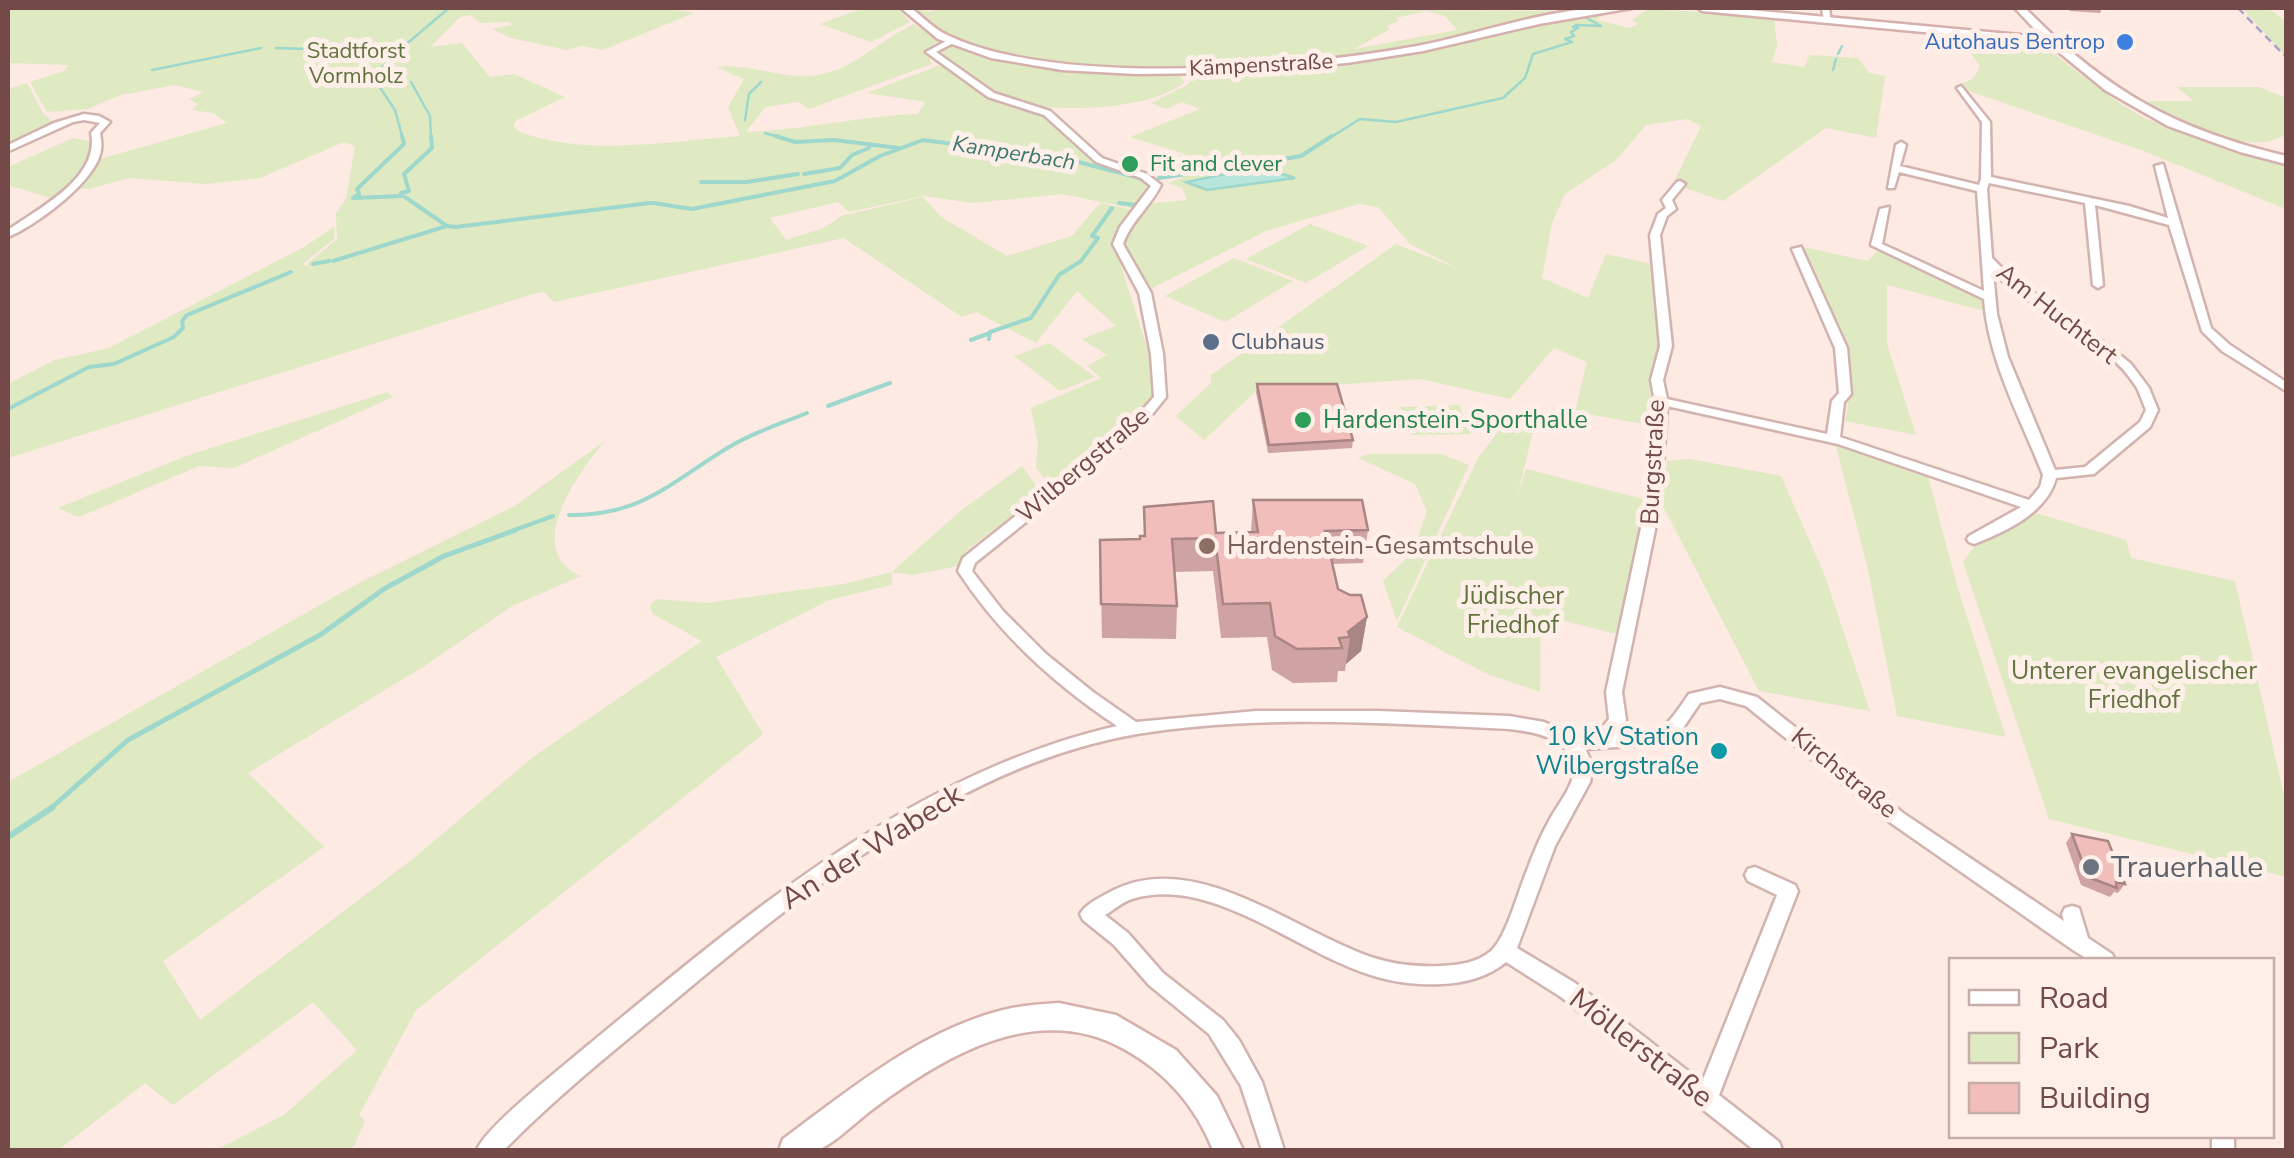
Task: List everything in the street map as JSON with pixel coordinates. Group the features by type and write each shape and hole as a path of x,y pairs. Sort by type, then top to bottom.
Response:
{"street":[{"name":"Kämpenstraße","path":"906,8 917,21 953,41 996,55 1067,66 1156,70 1256,68 1394,53 1548,18 1627,8"},
{"path":"1702,8 2052,38"},
{"path":"1825,8 1828,20"},
{"path":"2011,33 2027,27 2022,10"},
{"path":"2022,10 2108,90 2192,132 2286,152"},
{"path":"1965,32 2052,38"},
{"name":"Wilbergstraße","path":"953,41 935,47 930,52 932,56 991,95 1039,108 1099,160 1156,184 1149,199 1127,220 1118,244 1145,293 1160,397 1133,429 994,539 968,562 965,571 979,594 1032,647 1099,707 1133,728"},
{"name":"Am Huchtert","path":"1962,88 1986,122 1988,297 2002,357 2050,475 2089,470 2146,424 2152,410 2150,400 2120,362 2014,288 1988,260"},
{"path":"8,148 69,119 93,116 105,120 95,133 96,154 66,192 8,234"},
{"path":"2192,132 2286,152"},
{"path":"1891,186 1901,145"},
{"path":"2160,166 2206,329 2226,348 2286,387"},
{"path":"1895,168 2090,202 2174,223"},
{"name":"Burgstraße","path":"1600,742 1618,720 1614,692 1654,500 1661,400 1657,372 1666,346 1655,235 1663,214 1671,208 1667,200 1680,184"},
{"path":"2090,202 2098,285"},
{"name":"Am Huchtert","path":"1885,209 1876,245 1988,297"},
{"path":"1798,250 1841,348 1845,394 1838,402 1833,438"},
{"path":"1661,400 1833,438 2033,506"},
{"path":"1974,539 2033,506 2048,488 2050,475"},
{"name":"Kirchstraße","path":"1570,743 1658,740 1673,730 1695,698 1720,693 1740,696 1785,724 1897,818 2102,958"},
{"name":"An der Wabeck","path":"488,1150 558,1084 763,915 920,810 1054,749 1133,728 1284,717 1415,719 1535,727 1570,743"},
{"path":"1273,1150 1251,1082 1216,1028 1156,979 1121,938 1090,914 1130,891 1186,888 1238,906 1366,966 1415,978 1457,974 1488,964 1506,951 1542,854 1584,775 1584,759 1570,743"},
{"path":"1706,1099 1788,891 1755,874"},
{"path":"2072,914 2080,944"},
{"name":"Möllerstraße","path":"1506,951 1568,990 1772,1150"},
{"path":"794,1150 894,1077 943,1047 990,1026 1053,1014 1121,1028 1170,1063 1214,1114 1228,1150"}],"green space":[{"name":"Stadtforst Vormholz","path":"8,8 665,8 694,13 603,50 582,46 567,50 511,38 492,29 513,25 508,22 480,23 471,15 460,17 430,47 462,43 490,77 514,74 565,97 517,120 513,126 520,132 546,140 601,146 740,136 728,107 744,79 716,67 798,76 825,74 851,63 914,24 939,41 926,50 932,64 809,109 799,102 765,107 746,132 917,114 926,102 867,93 940,65 989,96 1046,115 1092,160 1154,185 1135,209 1062,194 973,203 924,196 849,212 838,202 770,218 786,240 824,228 841,216 923,197 941,217 1007,256 1072,236 1100,203 1132,210 1117,228 1114,244 1149,354 1155,397 1132,425 1057,484 1044,478 1036,468 1038,442 1031,408 1101,378 1087,366 1107,355 1082,339 1116,326 1077,291 1036,343 976,312 962,317 844,238 554,302 544,292 533,294 8,458 8,384 55,360 109,348 306,246 335,226 334,239 303,264 315,270 307,264 337,239 336,213 346,199 355,146 344,142 260,178 205,184 129,178 89,189 73,188 93,161 227,123 213,113 192,110 198,104 189,99 204,92 174,85 119,96 88,109 47,112 30,82 64,71 69,65 8,63"},
{"path":"863,8 898,8 910,22 871,42 820,24"},
{"path":"914,8 931,12 938,8 1571,11 1416,46 1230,66 1152,68 1077,64 1008,54 952,36","holes":["1425,11 1445,16 1457,30 1354,49 1390,29 1387,26 1399,21 1396,18"]},
{"path":"2242,8 2268,8 2286,21 2286,57"},
{"path":"1648,9 1774,16 1777,46 1772,62 1804,67 1810,55 1858,58 1869,73 1885,76 1876,138 1826,128 1723,201 1673,184 1701,126 1687,119 1646,125 1616,160 1565,194 1552,223 1542,278 1588,298 1606,254 1656,265 1663,346 1655,426 1575,412 1587,362 1554,348 1510,399 1420,379 1257,390 1204,440 1176,416 1211,383 1211,375 1396,244 1457,268 1410,244 1378,207 1359,204 1268,230 1148,290 1120,244 1144,204 1187,200 1182,188 1168,183 1186,176 1165,159 1185,154 1130,137 1200,109 1182,102 1166,109 1151,103 1189,84 1190,73 1386,57 1611,10 1596,20 1630,28 1637,24 1632,20"},
{"path":"1958,34 2037,41 2146,119 2286,165 2286,209 2141,150 1963,89 1963,83 1973,79 1980,66"},
{"path":"949,45 1034,64 1180,73 1184,83 1167,93 1120,105 1040,106 998,96 934,52"},
{"path":"27,83 43,113 55,124 8,147 8,89"},
{"path":"2177,87 2259,87 2286,98 2286,134 2271,141 2233,140 2190,128 2139,101 2194,101"},
{"path":"73,138 92,142 94,152 76,178 53,199 8,185 8,167"},
{"path":"1310,224 1368,246 1306,283 1246,259"},
{"path":"1798,246 1868,261 1879,249 1981,297 1985,311 1887,285 1887,344 1916,435 1845,421 1849,396 1845,351 1830,310"},
{"path":"1234,258 1293,281 1225,322 1165,296"},
{"path":"1049,343 1095,377 1060,391 1014,356"},
{"path":"388,392 393,397 234,468 199,466 79,517 58,508 186,456"},
{"path":"1459,405 1471,434 1411,435 1400,407"},
{"name":"Jüdischer Friedhof","path":"1503,425 1533,432 1517,496 1526,469 1647,500 1616,634 1541,615 1540,692 1487,674 1397,627 1478,458"},
{"path":"605,441 570,490 555,530 556,549 564,564 581,576 512,606 426,665 248,773 324,847 163,961 200,1020 414,858 533,757 702,641 653,614 650,605 657,599 706,603 844,584 892,572 892,585 829,600 716,657 763,734 416,1010 359,1115 365,1121 354,1146 344,1150 216,1150 284,1115 357,1050 313,1002 173,1105 145,1083 58,1150 8,1150 8,782 355,585 516,505"},
{"path":"1835,443 1927,472 1957,586 2006,737 1897,716 1867,565"},
{"path":"1369,454 1441,454 1469,465 1397,621 1383,581 1413,552 1427,511 1415,484 1358,458"},
{"path":"1690,459 1781,476 1825,576 1870,711 1759,691 1662,504 1667,461"},
{"path":"1022,466 1041,493 966,551 959,566 912,575 892,572 958,513"},
{"name":"Unterer evangelischer Friedhof","path":"2036,513 2126,540 2131,558 2235,581 2286,804 2286,877 2049,819 1963,562 1975,546"}],"water":[{"path":"1260,167 1295,178 1207,190 1186,182"}],"building":[{"name":"Hardenstein-Sporthalle","path":"1257,384 1337,384 1353,440 1269,445"},
{"path":"1253,500 1362,500 1368,530 1325,531 1338,589 1361,595 1367,617 1348,632 1350,637 1339,638 1342,648 1297,649 1275,636 1270,603 1223,604 1215,538 1172,539 1177,606 1101,604 1100,540 1145,536 1144,507 1213,501 1216,533 1258,532"},
{"path":"2072,834 2108,841 2125,884 2116,882 2117,888 2088,877"}],"waterway":[{"path":"276,48 397,52 449,8"},
{"name":"Kamperbach","path":"1328,139 1360,119 1396,122 1503,98 1525,78 1533,54 1572,42 1565,39 1574,36 1571,32 1578,28 1573,27 1576,25 1601,26 1588,19"},
{"path":"1838,54 1842,46"},
{"path":"152,70 261,48"},
{"name":"Kamperbach","path":"393,58 381,68 377,83 395,110 403,139"},
{"path":"1833,70 1836,59"},
{"path":"411,82 430,116 431,139"},
{"path":"745,120 749,94 761,82"},
{"path":"765,133 785,139"},
{"name":"Kamperbach","path":"402,136 404,144 357,189 359,194 353,198 402,196"},
{"path":"401,193 409,191 404,174 432,148 431,136"},
{"path":"776,136 795,142 834,140 899,148"},
{"name":"Kamperbach","path":"1273,161 1301,156 1332,136"},
{"name":"Kamperbach","path":"653,203 692,209 835,181 880,156 923,140 1067,159 1147,180"},
{"path":"804,174 840,168 852,155 869,148"},
{"name":"Kamperbach","path":"1159,178 1264,163"},
{"path":"701,182 747,182 798,174"},
{"name":"Kamperbach","path":"405,197 447,226"},
{"path":"1119,203 1135,205 1143,200"},
{"name":"Kamperbach","path":"447,226 650,203"},
{"path":"990,333 1031,318 1059,275 1081,261 1098,238 1092,236 1112,208"},
{"path":"333,261 447,226"},
{"path":"313,264 329,261"},
{"path":"8,409 89,367 114,364 174,337 183,328 182,321 187,315 291,272"},
{"path":"971,340 990,333"},
{"path":"989,339 990,333"},
{"path":"828,406 890,383"},
{"path":"569,515 617,510 636,503 738,442 807,413"},
{"path":"509,532 553,516"},
{"path":"50,809 128,740 320,635 384,589 444,556 516,530"},
{"path":"8,837 50,809"}],"railway":[{"path":"2238,8 2286,57"}],"place":[{"name":"Autohaus Bentrop","path":"2125,42"},
{"name":"Fit and clever","path":"1130,164"},
{"name":"Clubhaus","path":"1211,342"},
{"name":"Hardenstein-Sporthalle","path":"1303,420"},
{"name":"Hardenstein-Gesamtschule","path":"1207,546"},
{"name":"10 kV Station Wilbergstraße","path":"1719,751"},
{"name":"Trauerhalle","path":"2091,867"}]}
